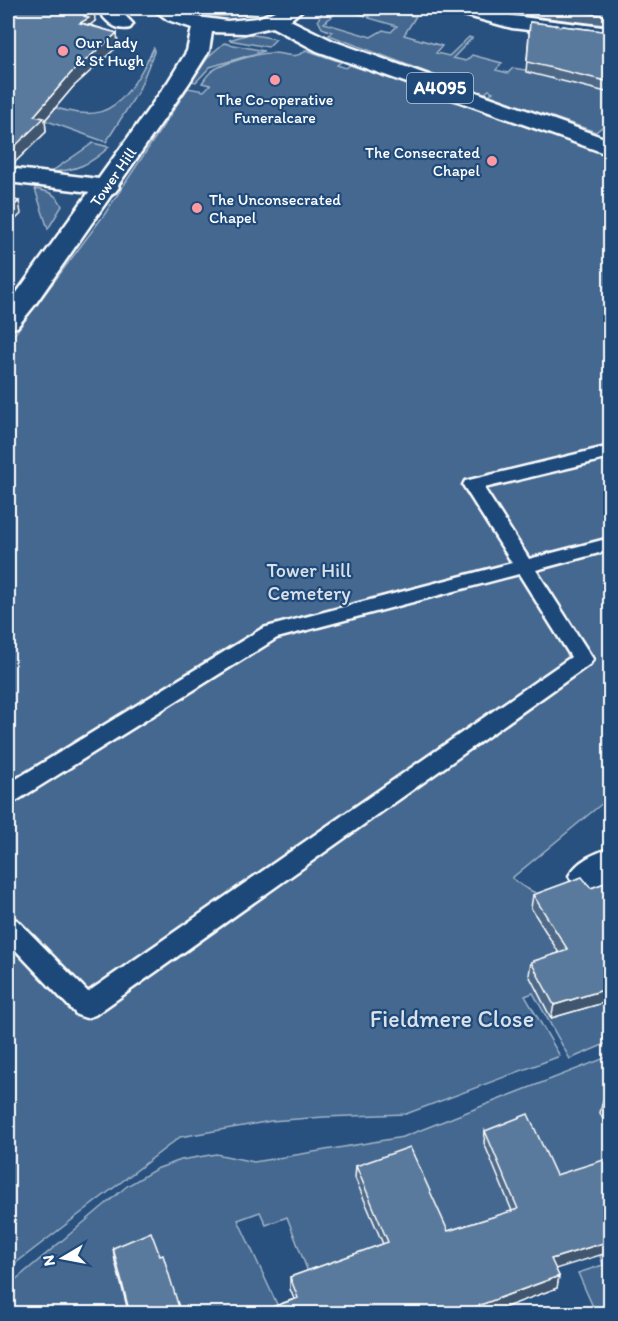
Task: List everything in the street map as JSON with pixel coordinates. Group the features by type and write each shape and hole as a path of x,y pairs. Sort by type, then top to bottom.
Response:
{"main road":[{"path":"107,8 123,24"},
{"path":"162,8 172,16 203,25 242,27 273,20 296,8"},
{"path":"460,8 512,22 610,34"},
{"name":"A4095","path":"273,20 325,46 610,148"},
{"name":"Tower Hill","path":"8,321 26,300 155,118 198,51 203,25"},
{"path":"8,175 107,187"}],"lane":[{"path":"8,927 86,1007 582,659 472,485 610,452"},
{"path":"8,795 270,633 610,544"}],"green space":[{"path":"187,8 269,8 249,13 217,16"},
{"path":"324,8 353,8 416,16 404,35 442,46 436,53 449,56 469,37 472,38 453,58 466,61 472,55 502,63 496,70 508,73 513,68 610,84 610,126 602,127 596,132 488,95 493,92 489,90 484,94 329,35 332,32 322,28 318,20","holes":["341,9 397,26 391,32 383,30 371,37 324,23"]},
{"path":"249,34 276,39 268,47 229,40"},
{"path":"224,43 264,51 210,67 196,82 192,81 209,56"},
{"path":"154,47 138,92 106,142 8,107 8,92 78,113 95,113 110,108 124,96 139,76"},
{"name":"Tower Hill Cemetery","path":"306,50 341,62 337,65 346,68 350,65 610,155 610,797 512,878 551,901 610,990 610,1042 570,1059 533,993 525,996 560,1056 406,1114 271,1121 180,1137 8,1269 8,343 104,215 188,88 204,91 210,85 202,83 210,73 239,60 270,53 298,55"},
{"path":"93,143 109,147 82,166 51,172"},
{"path":"35,189 51,194 62,206 48,229"},
{"path":"610,1056 610,1169 524,1218 438,1246 356,1178 388,1254 313,1285 287,1217 266,1225 260,1212 238,1220 281,1313 8,1314 8,1286 127,1186 156,1169 181,1160 216,1154 254,1162 403,1137"},
{"path":"610,1253 610,1313 599,1313 594,1309 578,1273 603,1265 600,1256"}],"building":[{"path":"8,8 94,8 84,16 89,18 80,23 117,33 71,73 34,116 44,118 9,152 8,152"},
{"path":"544,8 610,8 610,16"},
{"path":"530,22 610,32 610,82 527,62"},
{"path":"8,198 19,201 8,211"},
{"path":"582,877 591,888 610,881 610,988 554,1005 531,962 568,950 533,895"},
{"path":"610,1098 610,1116 603,1100"},
{"path":"528,1114 556,1175 610,1158 610,1241 551,1259 559,1276 456,1314 253,1314 298,1298 290,1277 388,1242 356,1166 410,1147 448,1231 518,1209 485,1131"},
{"path":"151,1232 160,1256 163,1255 181,1314 130,1314 113,1248"}],"place":[{"name":"Our Lady & St Hugh","path":"63,51"},
{"name":"The Co-operative Funeralcare","path":"275,80"},
{"name":"The Consecrated Chapel","path":"492,161"},
{"name":"The Unconsecrated Chapel","path":"197,208"}],"park label":[{"name":"Fieldmere Close","path":"452,1018"}]}
